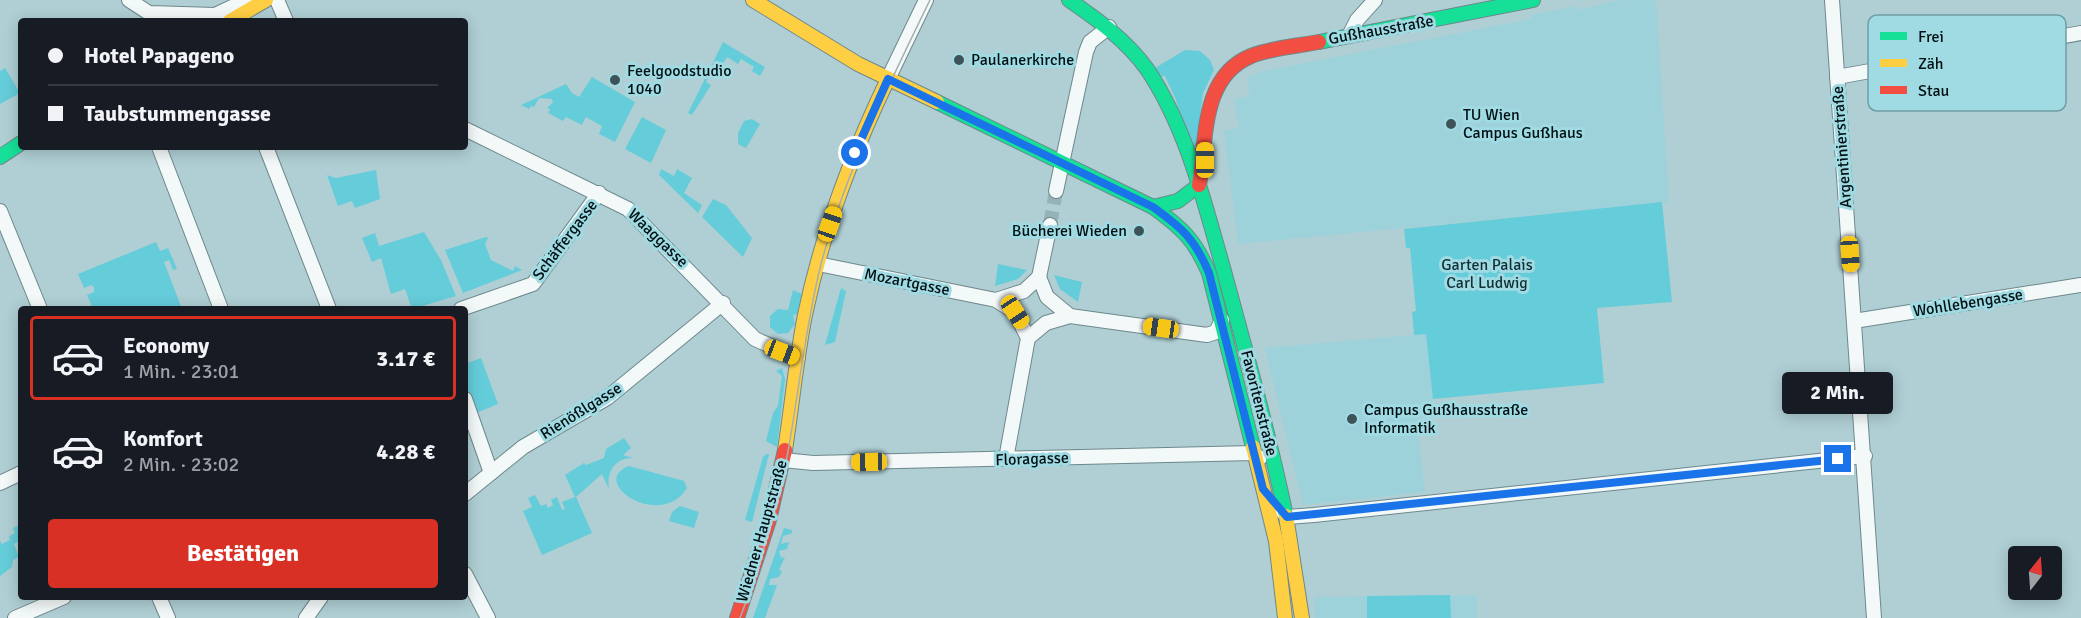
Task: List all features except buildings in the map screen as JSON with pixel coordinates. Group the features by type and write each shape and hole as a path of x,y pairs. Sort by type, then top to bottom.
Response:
{"main road":[{"path":"235,18 266,0"},
{"name":"Favoritenstraße","path":"753,0 888,79 1153,207 1182,228 1198,248 1222,320 1276,542 1285,618"},
{"name":"Favoritenstraße","path":"1069,0 1109,27 1145,67 1166,100 1199,185 1264,414 1287,517 1302,618"},
{"name":"Gußhausstraße","path":"1232,67 1251,56 1350,34 1447,18 1533,0"},
{"name":"Favoritenstraße","path":"1199,185 1205,160 1205,116 1215,90 1232,67"},
{"name":"Wiedner Hauptstraße","path":"737,618 769,519 783,460 798,358 818,264 855,153 888,79"},
{"path":"0,157 18,145"},
{"path":"1153,207 1169,206 1184,199 1199,185"}],"street":[{"path":"129,0 149,14 217,18 247,0"},
{"path":"210,0 217,18"},
{"path":"277,0 285,18"},
{"name":"Wiedner Hauptstraße","path":"888,79 926,0"},
{"path":"1350,34 1357,20 1375,0"},
{"name":"Argentinierstraße","path":"1832,0 1874,618"},
{"path":"1056,191 1086,52 1090,42 1109,27"},
{"path":"2066,36 2081,33"},
{"path":"1838,77 1868,72"},
{"name":"Waaggasse","path":"468,131 551,173 599,193 638,217 723,303 755,339 798,358"},
{"path":"160,150 221,306"},
{"path":"267,150 328,306"},
{"name":"Schäffergasse","path":"468,307 533,285 599,193"},
{"path":"0,211 39,306"},
{"path":"1050,225 1039,277 1047,297 1070,316"},
{"name":"Mozartgasse","path":"818,264 996,300"},
{"path":"996,300 1024,291 1039,277"},
{"name":"Wohllebengasse","path":"1854,321 2081,285"},
{"path":"996,300 1015,312 1028,338 1006,459"},
{"name":"Rienößlgasse","path":"468,491 536,439 598,404 723,303"},
{"path":"1028,338 1046,323 1070,316 1207,335 1216,332 1222,320"},
{"path":"468,408 490,473"},
{"path":"1253,453 1276,471"},
{"name":"Floragasse","path":"783,460 813,463 1253,453"},
{"path":"1287,517 1864,456"},
{"path":"0,483 18,474"},
{"name":"Favoritenstraße","path":"1263,489 1287,517"},
{"path":"468,580 488,618"},
{"path":"15,618 57,600"},
{"path":"160,600 168,618"},
{"path":"306,618 319,600"}],"shaded area":[{"name":"TU Wien Campus Gußhaus","path":"1620,0 1656,0 1669,202 1238,244 1224,131 1239,128 1234,99 1249,96 1248,77 1263,71 1531,19 1531,15 1576,6 1577,10"},
{"name":"Campus Gußhausstraße Informatik","path":"1426,334 1433,399 1417,424 1425,492 1303,505 1265,348"},
{"path":"1477,595 1477,618 1315,618 1314,597"}],"green space":[{"path":"723,42 765,67 760,76 752,71 754,67 741,59 738,64 727,57 721,67 715,64 706,82 711,85 692,115 688,113"},
{"path":"1185,50 1200,51 1210,60 1214,70 1203,93 1194,160 1176,100 1165,76 1160,77 1155,68"},
{"path":"5,68 18,90 18,94 0,104 0,71"},
{"path":"592,77 635,102 615,142 599,134 602,126 586,117 582,125 566,117 563,121 548,113 550,109 547,108 553,102 552,99 539,98 534,107 531,106 529,109 521,105 566,84 572,93 579,97"},
{"path":"642,117 666,130 651,163 625,149"},
{"path":"752,119 760,124 746,148 738,144 738,133 744,121"},
{"path":"661,169 674,176 677,169 692,178 684,193 702,205 698,213 659,175"},
{"path":"376,170 380,199 355,208 352,201 338,206 327,175 336,178"},
{"path":"713,199 726,205 752,238 743,257 702,217"},
{"name":"Garten Palais Carl Ludwig","path":"1662,202 1672,302 1597,308 1604,383 1433,399 1426,334 1414,335 1412,312 1416,311 1410,248 1406,248 1404,229"},
{"path":"424,232 441,260 456,296 422,306 411,306 405,289 391,294 381,258 372,262 362,238 375,233 379,246"},
{"path":"488,238 485,244 491,260 513,271 515,266 522,270 463,293 445,250"},
{"path":"156,242 160,251 168,248 177,269 173,270 169,260 164,262 181,306 92,306 87,295 94,292 94,287 91,285 84,288 78,274"},
{"path":"998,264 1027,270 1018,279 995,286"},
{"path":"1054,275 1082,282 1078,302 1060,289"},
{"path":"841,288 846,291 835,342 825,345"},
{"path":"793,290 802,294 797,314 793,315 795,324 788,333 778,334 770,327 770,316 778,309 788,310"},
{"path":"481,358 498,404 476,413 472,411 468,400 468,363"},
{"path":"782,368 785,379 777,447 766,441 773,413 778,406 782,376 776,371"},
{"path":"624,438 631,448 623,455 633,458 621,460 613,467 609,477 609,489 602,474 576,497 592,533 542,555 523,511 532,507 528,498 535,495 541,506 546,504 548,508 553,505 551,500 557,497 562,510 565,509 562,502 575,497 565,475 584,463 586,465 604,458 606,449"},
{"path":"769,454 752,522 745,520 763,457"},
{"path":"629,466 684,481 687,488 675,500 661,505 646,504 632,499 622,491 617,482 618,473"},
{"path":"680,506 699,512 694,528 669,521 672,512"},
{"path":"18,526 18,542 14,544 18,558 13,560 12,567 0,576 0,541 2,544 10,540 9,536 15,533 13,528"},
{"path":"784,528 792,530 792,533 783,536 781,544 789,542 787,549 779,551 781,558 785,557 779,570 782,571 779,577 770,579 769,585 777,585 765,618 753,618"},
{"path":"1450,595 1451,618 1367,618 1367,596"}],"tunnel":[{"path":"1050,225 1056,191"}],"tram line":[{"path":"740,618 761,558 783,477 811,312 831,229 869,129 930,0"}],"traffic: fast":[{"path":"1069,0 1111,31 1139,59 1161,91 1183,139 1231,295 1286,516"},
{"path":"1319,42 1533,0"},
{"path":"937,102 1153,207 1187,236 1209,273 1253,447"},
{"path":"0,157 18,145"},
{"path":"1153,207 1178,201 1199,185"}],"traffic: slow":[{"path":"235,18 266,0"},
{"path":"753,0 858,64 937,102"},
{"path":"785,450 802,332 820,254 850,165 888,79"},
{"path":"1253,447 1276,541 1285,618"},
{"path":"1286,516 1302,618"}],"traffic: jam":[{"path":"1199,185 1209,112 1214,94 1222,79 1234,66 1251,56 1276,49 1319,42"},
{"path":"737,618 769,520 785,450"}],"place":[{"name":"Paulanerkirche","path":"959,60"},
{"name":"Feelgoodstudio 1040","path":"615,80"},
{"name":"TU Wien Campus Gußhaus","path":"1451,124"},
{"name":"Bücherei Wieden","path":"1139,231"},
{"name":"Campus Gußhausstraße Informatik","path":"1352,419"}],"route":[{"path":"855,153 888,79 1153,207 1182,228 1198,248 1209,273 1263,489 1287,517 1838,459"}]}
